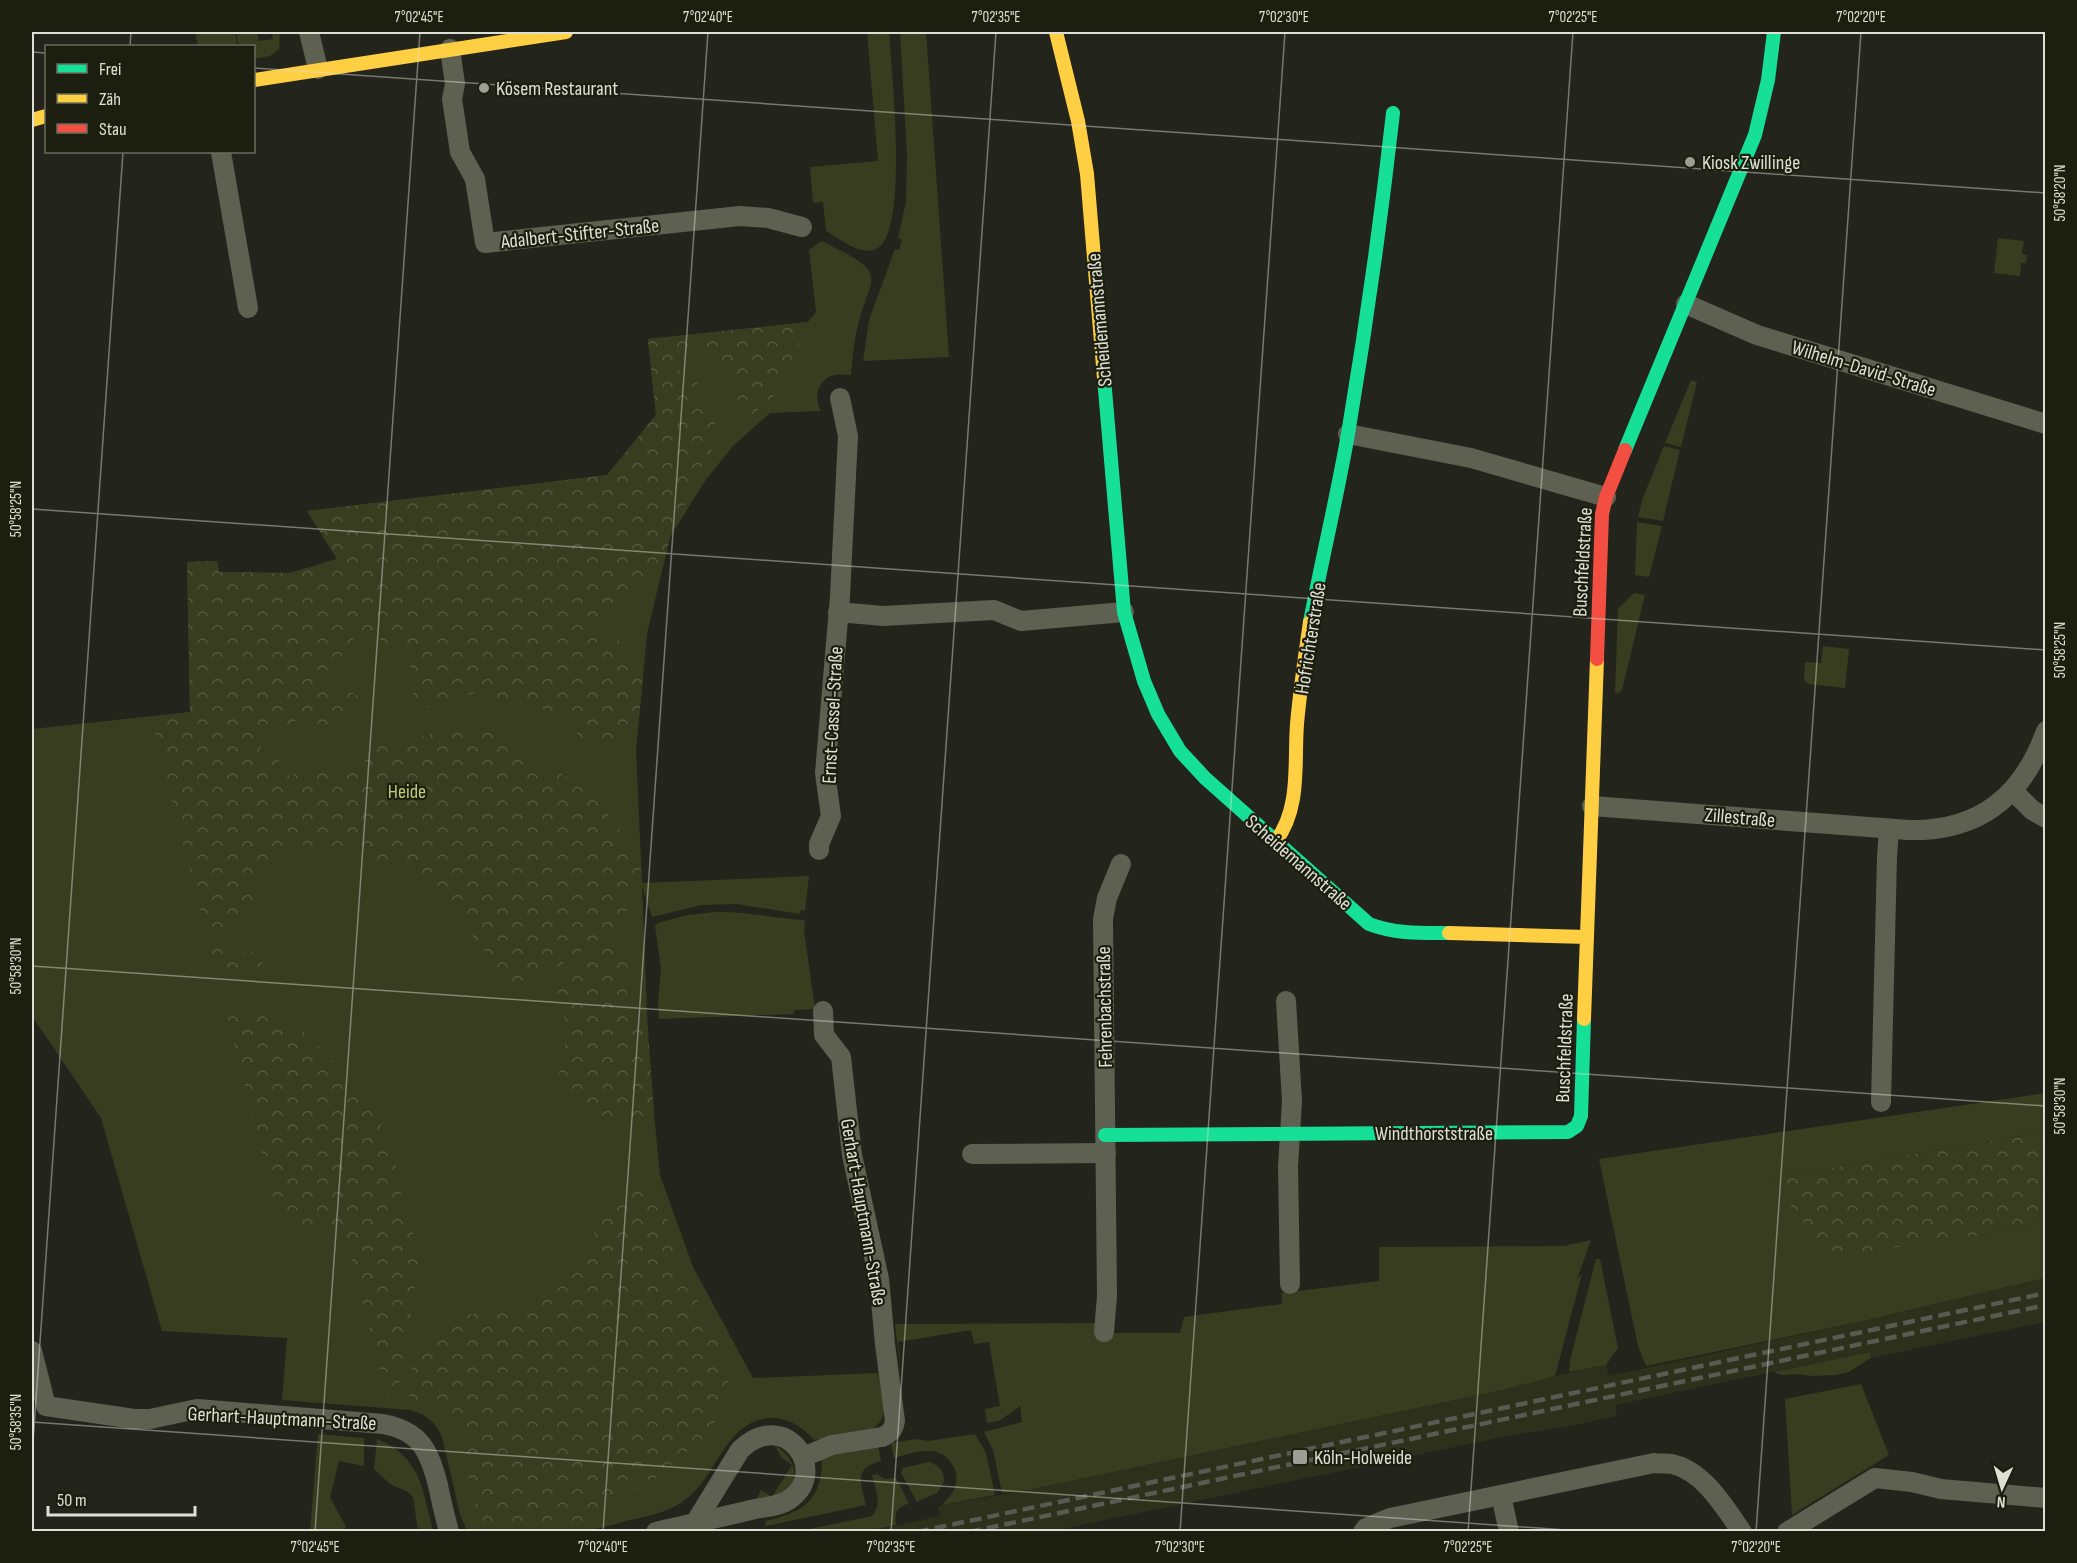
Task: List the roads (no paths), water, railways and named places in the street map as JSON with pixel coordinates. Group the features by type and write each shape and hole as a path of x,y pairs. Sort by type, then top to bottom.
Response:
{"street":[{"path":"309,32 318,69"},
{"path":"255,80 566,32"},
{"name":"Scheidemannstraße","path":"1056,32 1078,121 1088,174 1124,612 1134,651 1148,689 1175,744 1194,768 1370,924 1384,930 1400,932 1587,937"},
{"name":"Buschfeldstraße","path":"1577,1126 1581,1116 1602,514 1606,497 1755,135 1768,80 1774,32"},
{"name":"Adalbert-Stifter-Straße","path":"450,49 455,84 452,99 460,152 475,179 484,243 740,216 768,218 802,227"},
{"name":"Hofrichterstraße","path":"1276,841 1285,832 1292,808 1296,742 1309,633 1348,434 1385,186 1393,113"},
{"path":"220,153 248,308"},
{"name":"Wilhelm-David-Straße","path":"1686,304 1757,335 2046,424"},
{"name":"Ernst-Cassel-Straße","path":"819,850 819,844 831,816 825,773 838,612 848,436 840,398"},
{"path":"1348,434 1471,458 1606,497"},
{"path":"838,612 883,616 994,610 1021,621 1124,612"},
{"name":"Zillestraße","path":"1592,806 1924,831 1971,820 1992,808 2013,791 2030,768 2046,731"},
{"path":"2013,791 2031,810 2046,818"},
{"path":"1881,1102 1889,829"},
{"name":"Fehrenbachstraße","path":"1104,1332 1107,1296 1103,920 1107,898 1121,864"},
{"path":"1286,1001 1292,1101 1288,1167 1290,1284"},
{"name":"Gerhart-Hauptmann-Straße","path":"803,1456 832,1445 882,1437 894,1429 895,1421 879,1279 852,1155 840,1057 824,1035 823,1011"},
{"name":"Windthorststraße","path":"1105,1144 1290,1134 1568,1131 1577,1126"},
{"path":"972,1154 1105,1144"},
{"name":"Gerhart-Hauptmann-Straße","path":"32,1351 39,1408 134,1419 150,1419 197,1409 395,1426 414,1436 432,1461 449,1532"},
{"path":"656,1532 695,1523 789,1500 804,1482 806,1470 803,1456 789,1440 778,1435 766,1434 749,1441 740,1450 695,1523"},
{"path":"1363,1532 1366,1528 1390,1518 1654,1463 1673,1464 1695,1475 1712,1492 1742,1532"},
{"path":"1787,1532 1875,1478 1912,1482 1941,1489 2046,1498"},
{"path":"1501,1495 1509,1532"}],"railway":[{"path":"917,1532 2046,1293"},
{"path":"969,1532 2046,1305"}],"place":[{"name":"Kösem Restaurant","path":"484,88"},
{"name":"Kiosk Zwillinge","path":"1690,162"},
{"name":"Köln-Holweide","path":"1300,1457"}],"park label":[{"name":"Heide","path":"407,791"}]}
